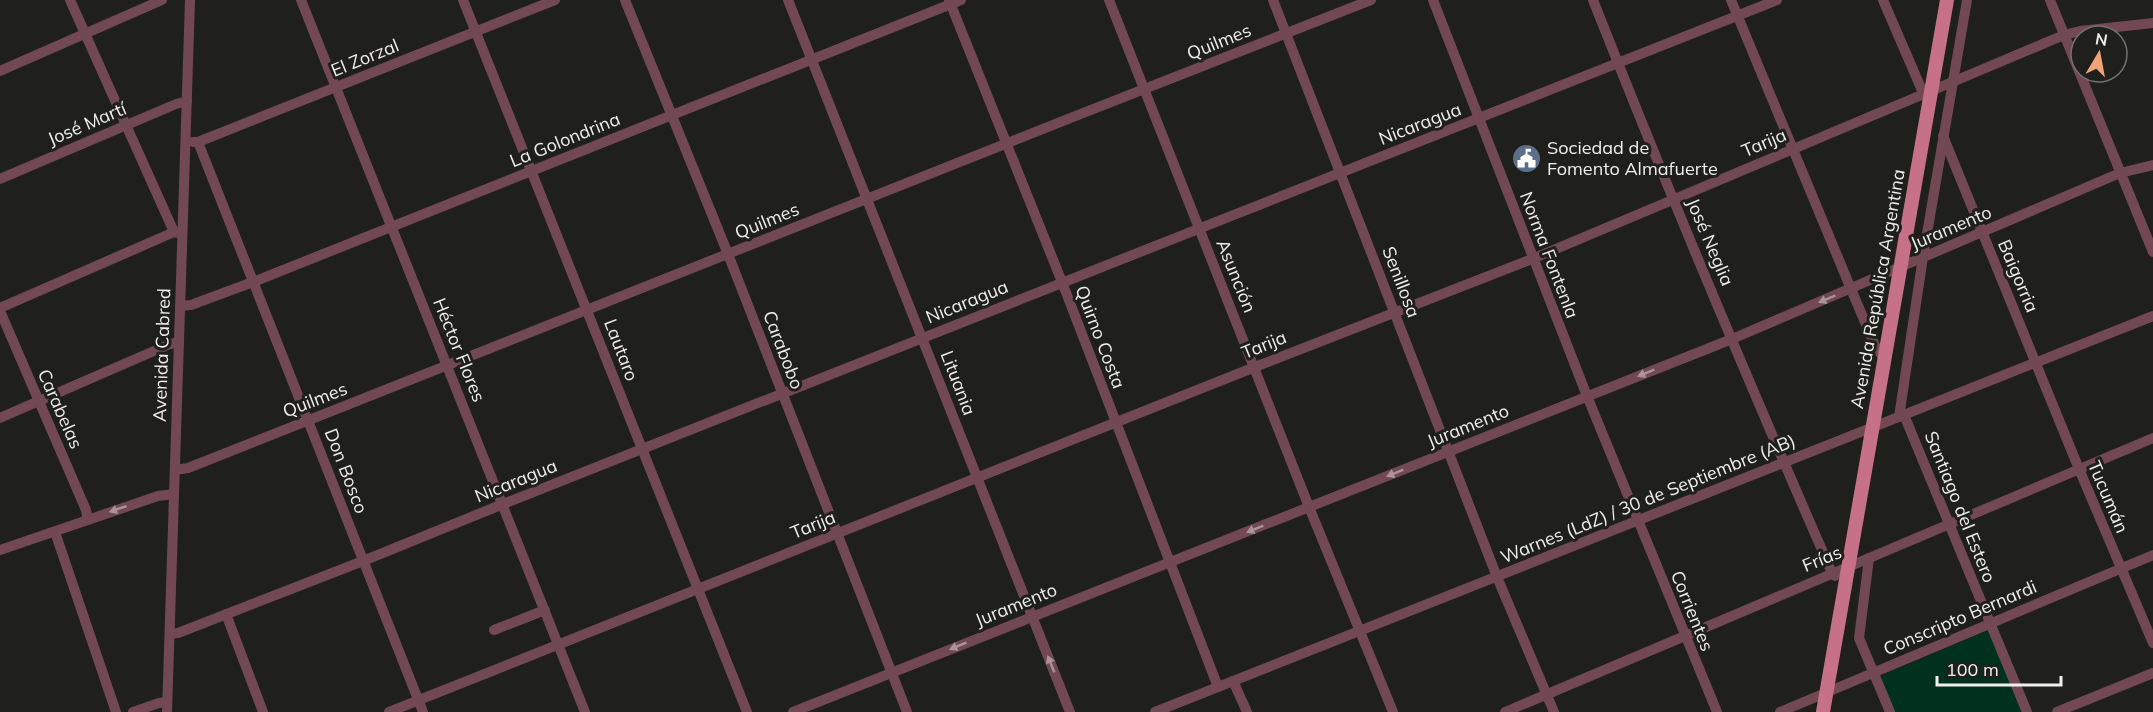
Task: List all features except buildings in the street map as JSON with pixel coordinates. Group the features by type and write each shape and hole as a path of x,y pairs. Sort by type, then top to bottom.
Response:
{"main road":[{"name":"Avenida República Argentina","path":"1822,712 1900,268 1927,94 1947,0"}],"street":[{"path":"0,309 179,233 126,125 70,0"},
{"path":"0,71 162,0"},
{"name":"Avenida Cabred","path":"167,707 180,306 179,233 192,142 187,101 190,0"},
{"name":"Héctor Flores","path":"301,0 585,712"},
{"name":"Lautaro","path":"463,0 747,712"},
{"name":"El Zorzal","path":"192,142 555,0"},
{"name":"Carabobo","path":"625,0 728,254 907,712"},
{"name":"Lituania","path":"788,0 1070,712"},
{"name":"Asunción","path":"1109,0 1309,507 1393,712"},
{"name":"Senillosa","path":"1273,0 1497,577 1554,712"},
{"name":"Quilmes","path":"175,470 188,468 448,366 867,197 1371,0"},
{"name":"Norma Fontenla","path":"1433,0 1532,259 1638,521"},
{"name":"José Neglia","path":"1593,0 1674,200 1832,573"},
{"path":"1731,0 1851,290 1876,348 1884,359"},
{"name":"Nicaragua","path":"170,634 363,561 1777,0"},
{"path":"1883,0 1927,94"},
{"path":"1902,416 1923,257 1967,0"},
{"path":"2050,0 2153,252"},
{"name":"La Golondrina","path":"180,306 191,305 253,282 953,1"},
{"name":"Quirno Costa","path":"953,1 1218,687"},
{"name":"Tarija","path":"389,712 1115,422 1532,259 2064,35 2080,31 2153,23"},
{"name":"José Martí","path":"0,179 187,101"},
{"name":"Baigorria","path":"1943,136 2036,362"},
{"name":"Don Bosco","path":"192,142 253,282 423,712"},
{"name":"Juramento","path":"793,712 1732,339 2120,173 2153,165"},
{"name":"Carabelas","path":"0,309 87,510 88,520"},
{"name":"Warnes (LdZ) / 30 de Septiembre (AB)","path":"1155,712 2153,316"},
{"path":"0,418 179,342"},
{"name":"Tucumán","path":"2036,362 2153,643"},
{"name":"Santiago del Estero","path":"1902,416 2027,712"},
{"name":"Frías","path":"1505,712 2153,438"},
{"path":"0,550 158,496 174,494"},
{"name":"Corrientes","path":"1638,521 1717,712"},
{"path":"55,532 116,712"},
{"name":"Conscripto Bernardi","path":"1780,712 2153,555"},
{"path":"1869,558 1859,638 1890,712"},
{"path":"1832,573 1844,585"},
{"path":"494,630 545,610"},
{"path":"226,614 263,712"},
{"path":"2057,712 2153,673"},
{"path":"1233,681 1247,712"},
{"path":"133,712 159,703 167,707"}],"green space":[{"path":"1989,630 2024,712 1894,712 1879,677"}],"place":[{"name":"Sociedad de Fomento Almafuerte","path":"1526,158"}]}
